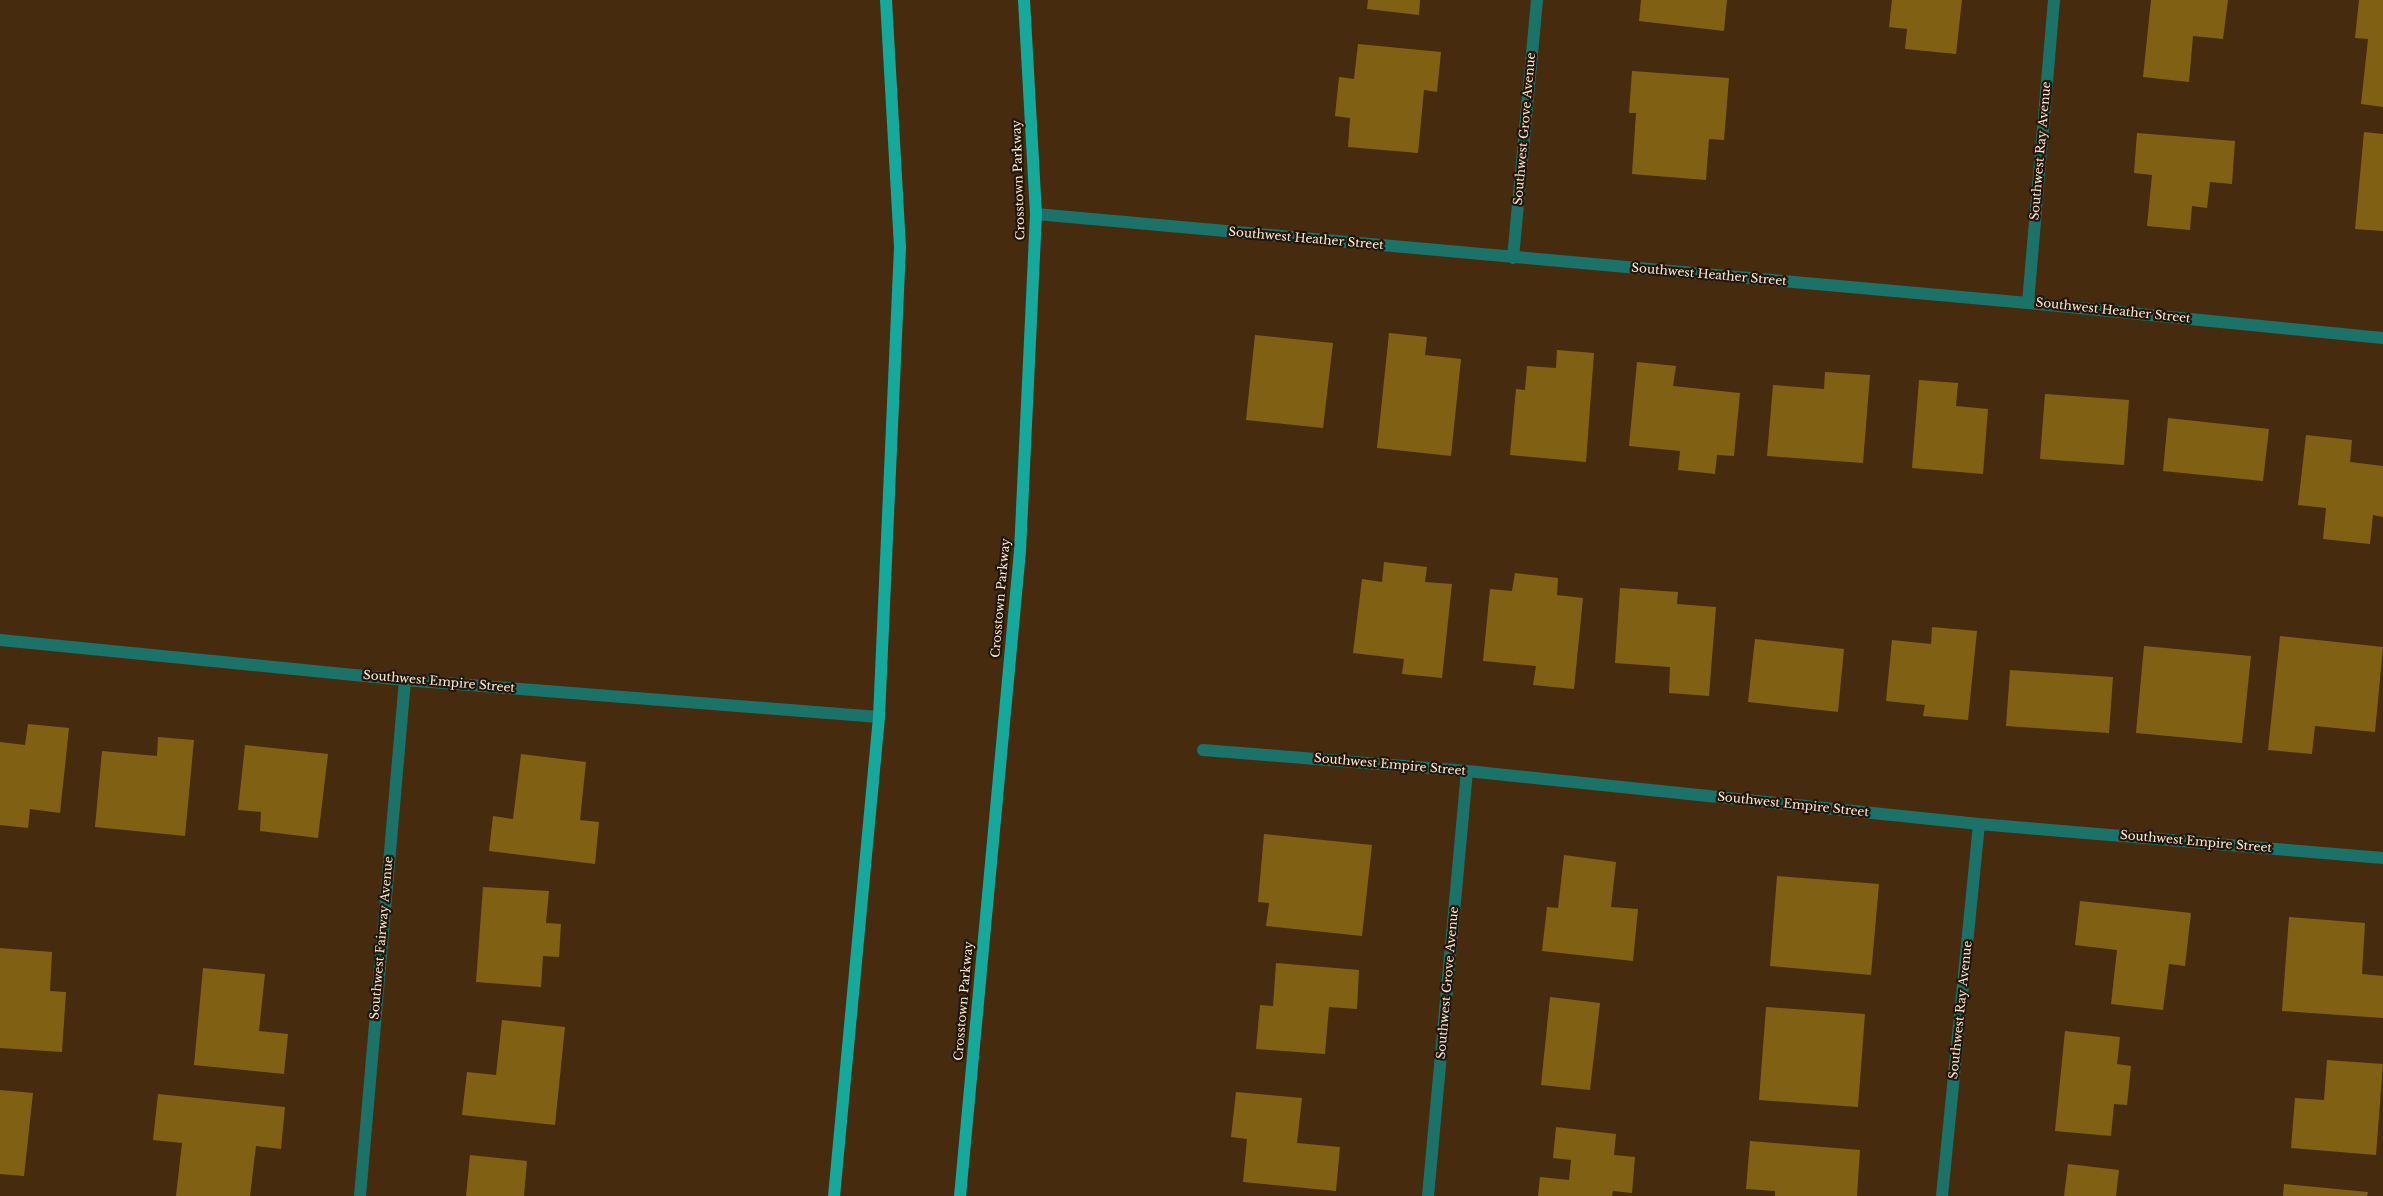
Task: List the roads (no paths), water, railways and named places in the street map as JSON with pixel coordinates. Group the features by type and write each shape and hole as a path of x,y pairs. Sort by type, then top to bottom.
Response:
{"main road":[{"path":"834,1196 878,717 900,248 886,0"},
{"name":"Crosstown Parkway","path":"960,1196 1020,552 1036,214 1024,0"}],"street":[{"name":"Southwest Grove Avenue","path":"1513,258 1537,0"},
{"name":"Southwest Ray Avenue","path":"2028,303 2054,0"},
{"name":"Southwest Heather Street","path":"1036,214 2028,303 2383,338"},
{"name":"Southwest Empire Street","path":"0,640 406,680 878,717"},
{"name":"Southwest Fairway Avenue","path":"360,1196 406,680"},
{"name":"Southwest Empire Street","path":"1202,750 1467,771 1979,824 2383,858"},
{"name":"Southwest Grove Avenue","path":"1428,1196 1467,771"},
{"name":"Southwest Ray Avenue","path":"1942,1196 1979,824"}]}
